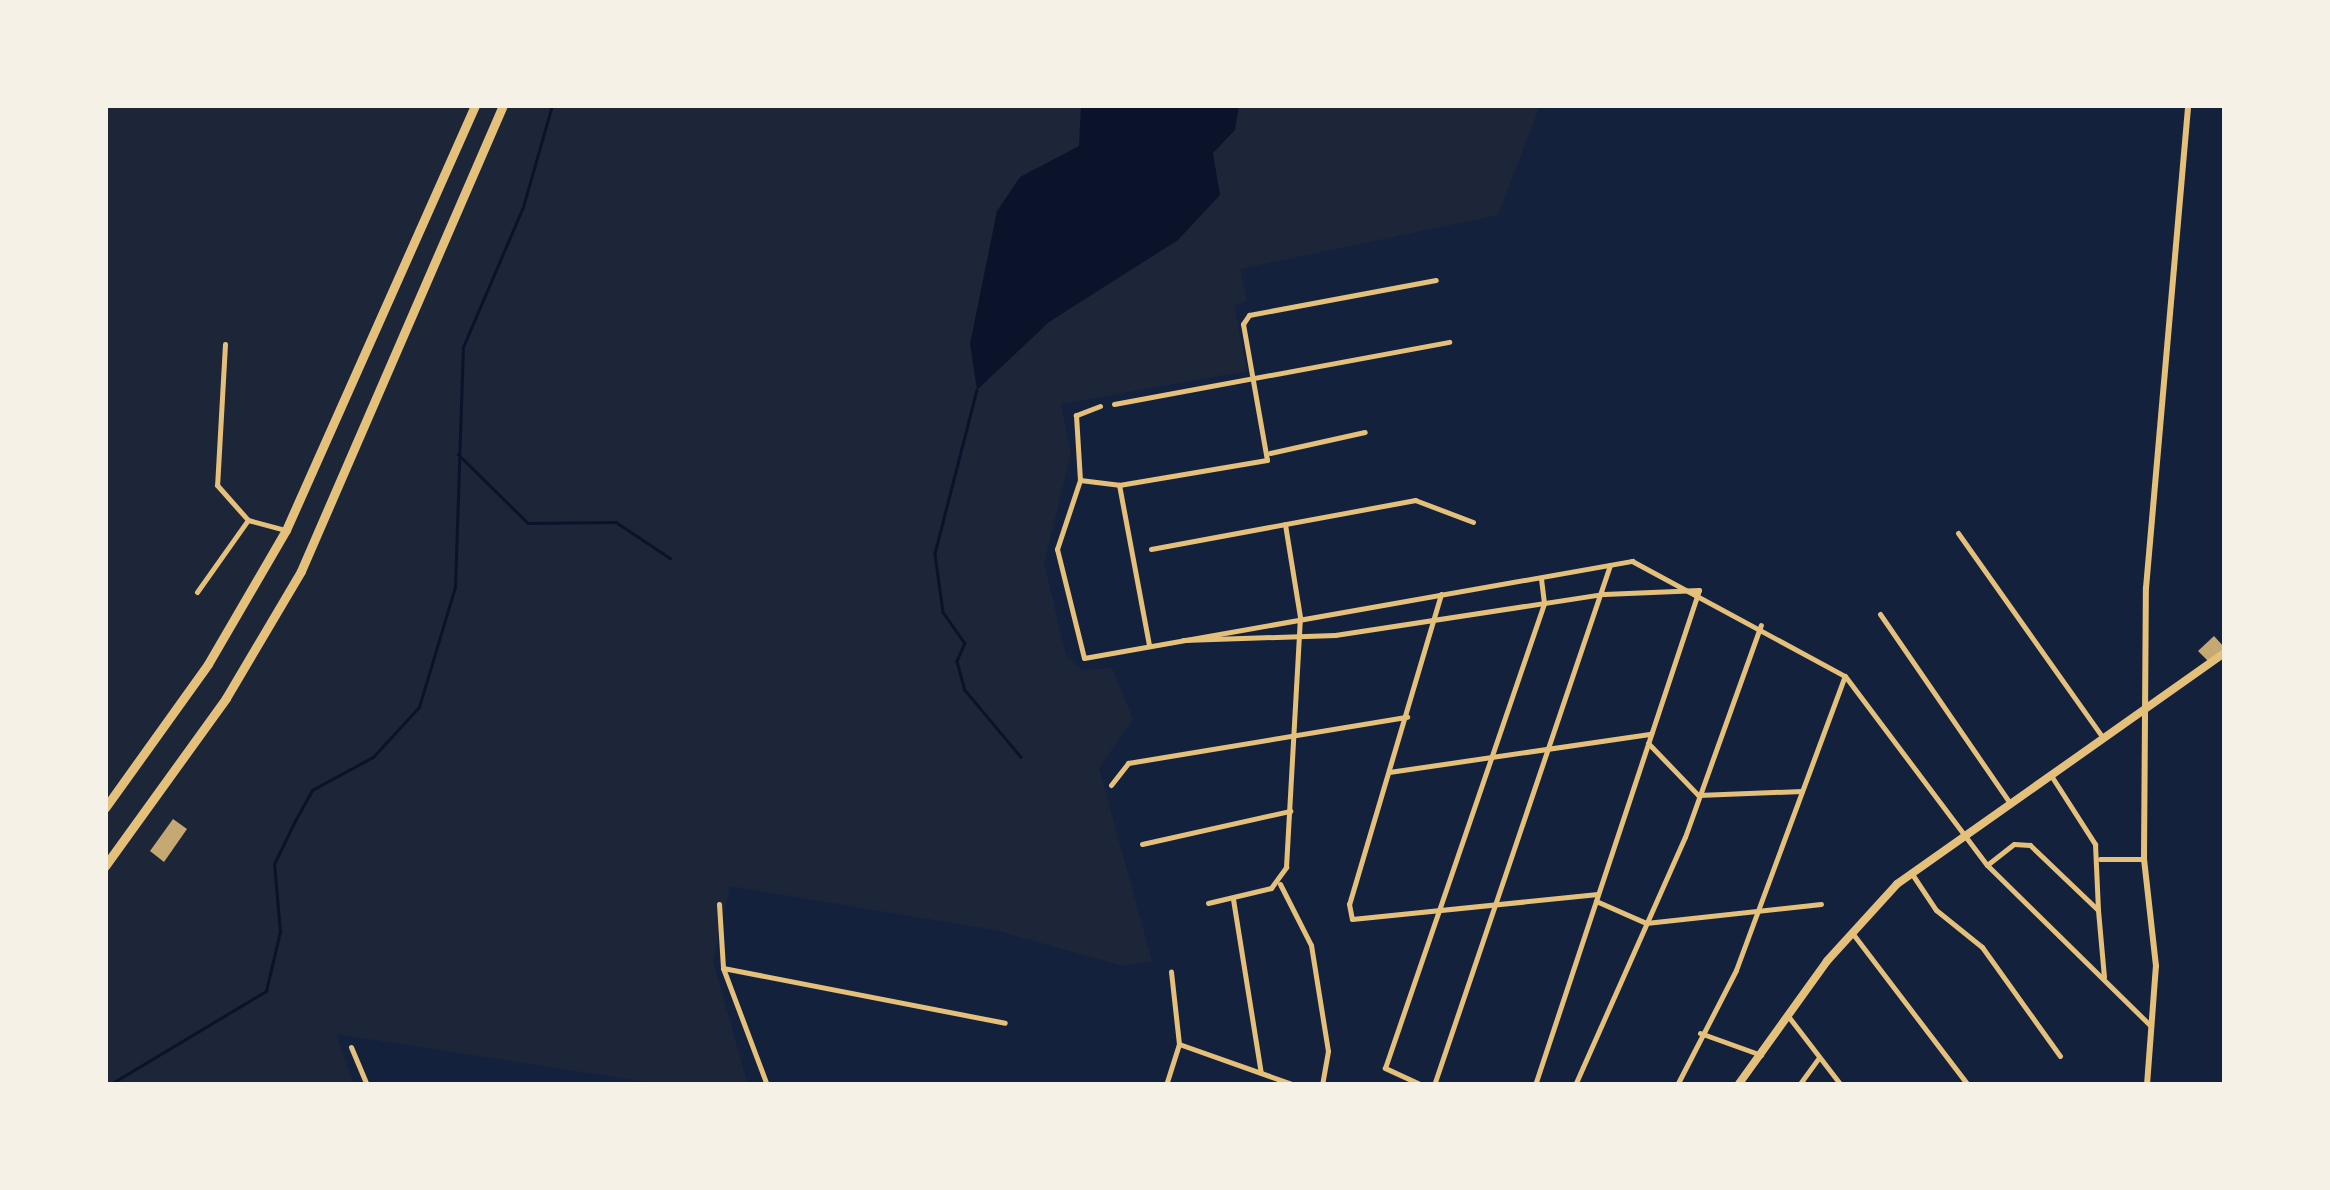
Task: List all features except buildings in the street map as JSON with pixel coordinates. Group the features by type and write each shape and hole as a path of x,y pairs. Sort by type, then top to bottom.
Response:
{"highway":[{"path":"105,808 208,664 286,530 475,105"},
{"path":"105,866 226,698 300,571 503,105"}],"main road":[{"path":"1738,1085 1852,932 1912,873 2101,736 2225,653"}],"street":[{"path":"2147,1085 2153,1028 2144,858 2151,471 2186,208 2188,105"},
{"path":"1270,453 1254,378 1249,316 1436,280"},
{"path":"1114,404 1448,342"},
{"path":"225,344 217,486 248,520 286,530"},
{"path":"1100,406 1076,415 1080,480 1056,549 1082,656 1632,561 1699,590 1845,676 1968,833 1987,864 2153,1028"},
{"path":"1080,480 1120,485 1365,432"},
{"path":"1120,485 1149,645"},
{"path":"1151,550 1414,500 1474,522"},
{"path":"197,592 248,520"},
{"path":"1285,524 1300,618 1298,732 1280,884 1312,945 1328,1051 1322,1085"},
{"path":"1958,533 2101,736"},
{"path":"1434,1085 1604,594 1610,565"},
{"path":"1422,1085 1385,1068 1544,604 1542,578"},
{"path":"1177,639 1298,638 1604,594 1699,590"},
{"path":"1535,1085 1699,590"},
{"path":"1441,594 1350,912 1364,924 1494,906 1597,898 1646,924 1821,904"},
{"path":"1880,614 2010,802"},
{"path":"1574,1085 1646,924 1761,624"},
{"path":"1677,1085 1757,912 1845,676"},
{"path":"1111,784 1128,763 1298,732 1407,718"},
{"path":"1389,772 1651,734"},
{"path":"1648,742 1698,795 1802,791"},
{"path":"2050,774 2100,860 2098,910 2104,978"},
{"path":"1142,844 1290,811"},
{"path":"1987,864 2025,842 2098,910"},
{"path":"2100,860 2144,858"},
{"path":"1912,873 1936,910 1982,947 2060,1056"},
{"path":"1208,903 1280,884"},
{"path":"1233,899 1261,1073"},
{"path":"719,904 724,968 766,1085"},
{"path":"1852,932 1968,1085"},
{"path":"724,968 1005,1023"},
{"path":"1166,1085 1180,1044 1170,972"},
{"path":"1788,1016 1840,1085"},
{"path":"1700,1033 1761,1055"},
{"path":"1180,1044 1261,1073 1272,1081 1294,1085"},
{"path":"351,1047 366,1085"},
{"path":"1800,1085 1818,1059"}],"shaded area":[{"path":"105,105 1540,105 1498,215 1240,269 1247,301 1234,305 1247,371 1061,404 1071,454 1044,563 1066,656 1083,670 1112,668 1133,719 1099,768 1152,961 1123,966 995,930 730,886 713,962 748,1085 660,1084 336,1034 354,1085 105,1085"},
{"path":"1081,105 1239,105 1235,130 1213,153 1220,195 1178,240 1049,322 977,390 970,344 997,211 1020,177 1079,146"}],"waterway":[{"path":"109,1085 266,991 280,932 274,864 295,821 312,790 373,757 419,707 455,587 463,347 523,207 552,105"},
{"path":"977,390 935,554 943,612 965,643 957,661 965,690 1021,757"},
{"path":"458,454 528,523 616,522 670,558"}]}
